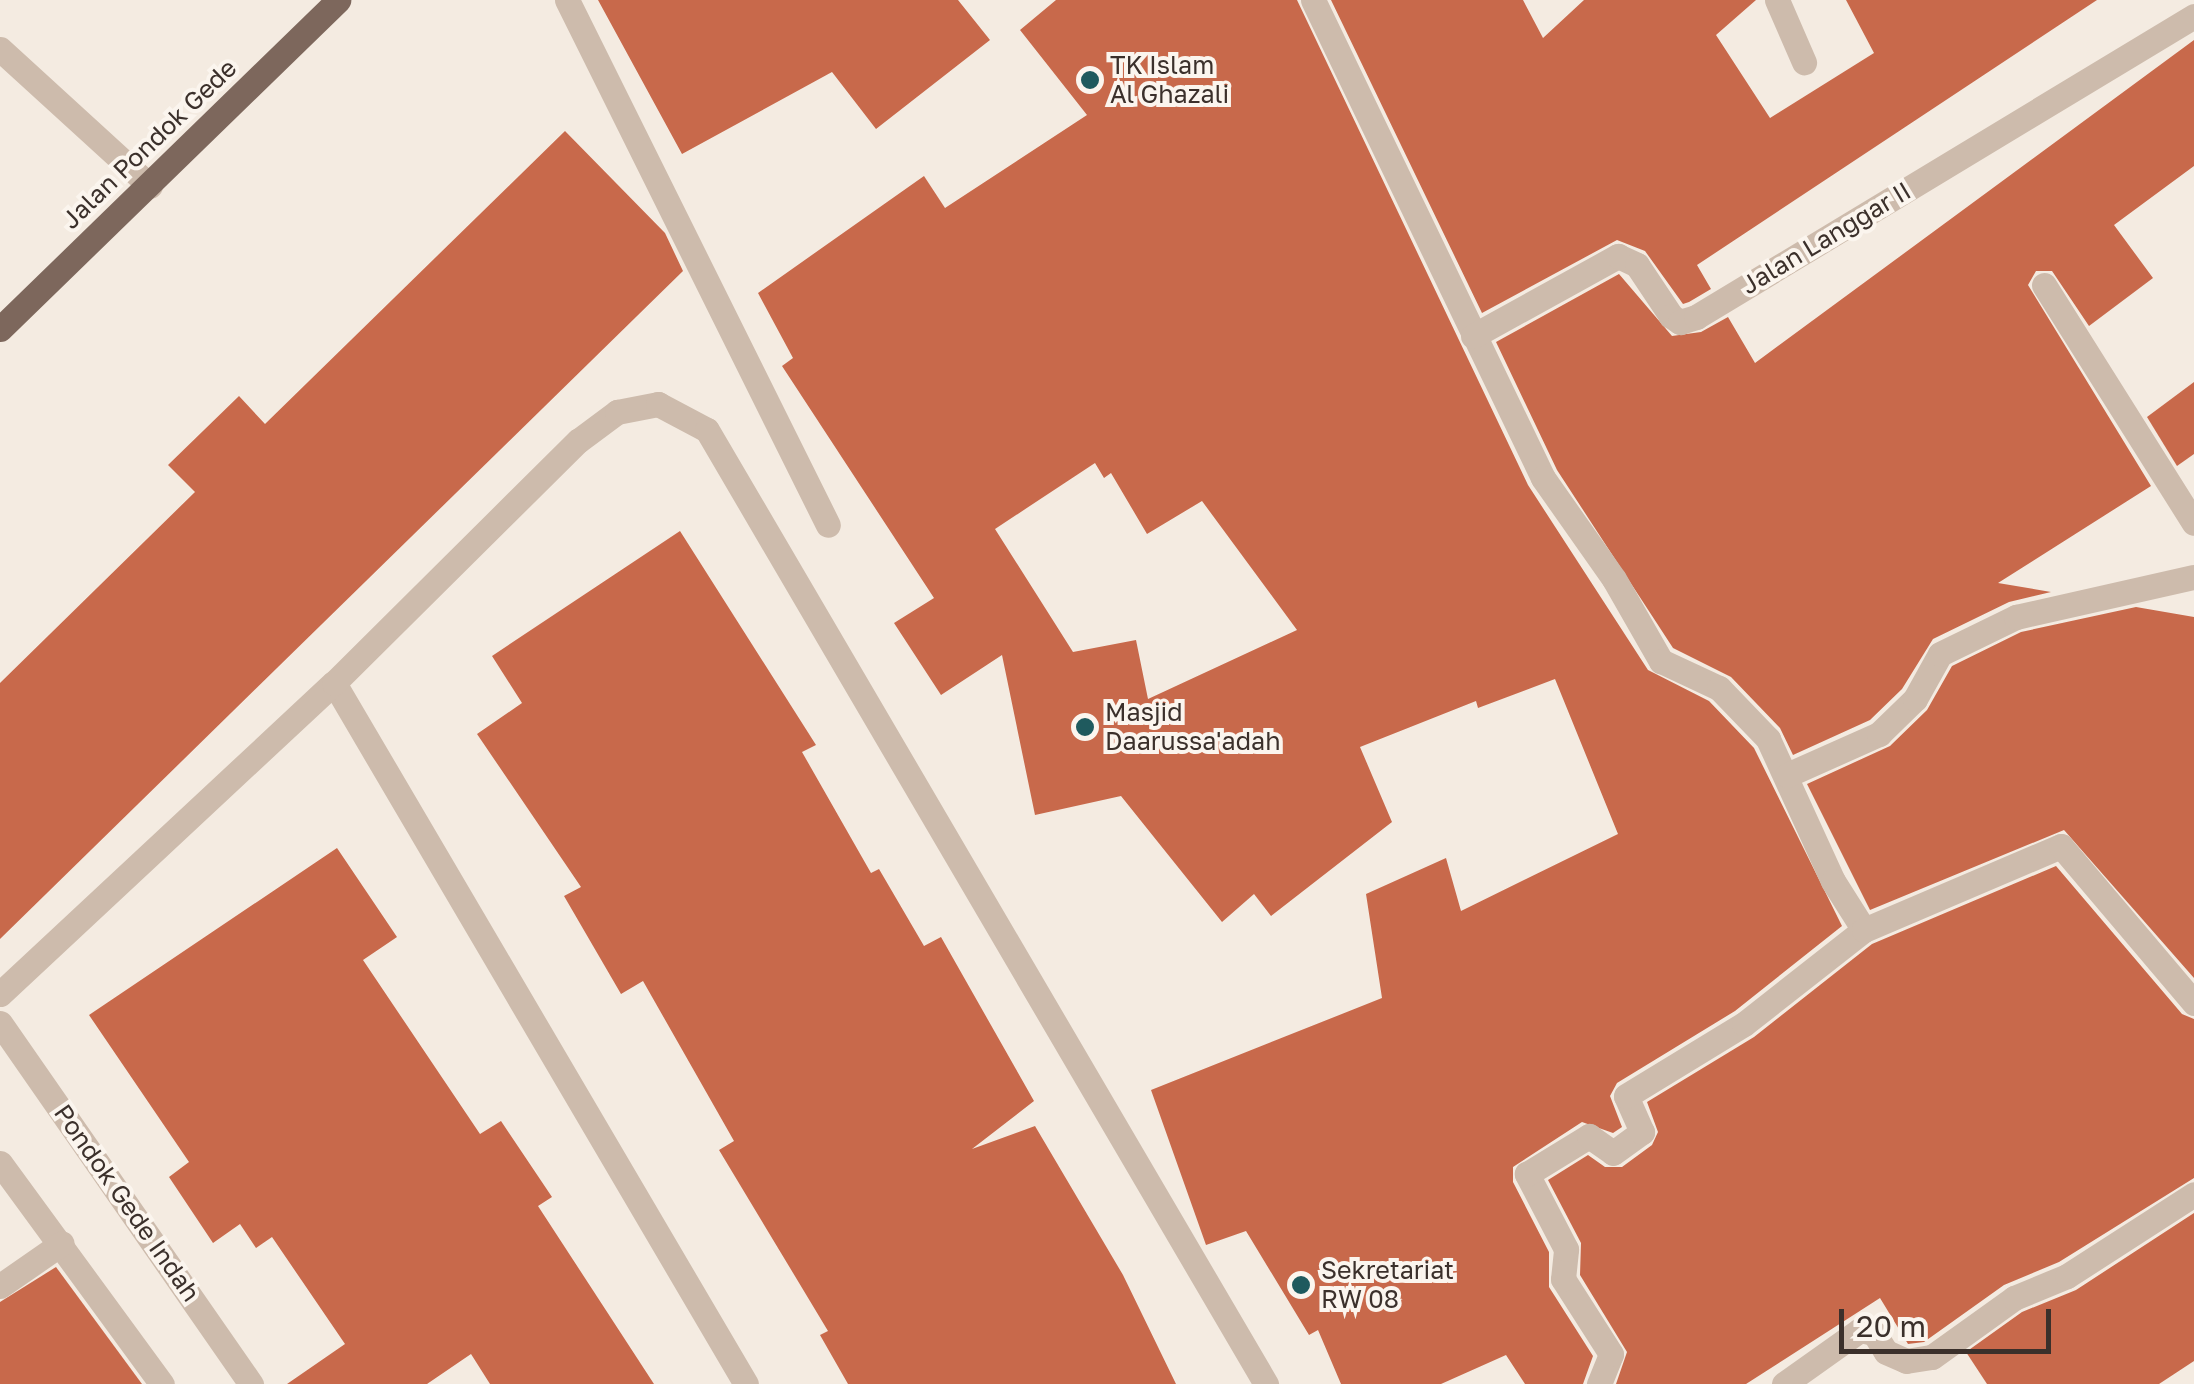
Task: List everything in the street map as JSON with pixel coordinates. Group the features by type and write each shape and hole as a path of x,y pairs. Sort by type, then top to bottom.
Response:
{"main road":[{"name":"Jalan Pondok Gede","path":"0,328 338,0"}],"street":[{"path":"567,0 828,526"},
{"path":"1313,0 1544,478 1614,579 1660,661 1735,700 1787,775 1833,881 1864,930"},
{"path":"1777,0 1804,62"},
{"name":"Jalan Langgar II","path":"1473,336 1618,256 1637,265 1671,316 1680,322 1696,317 2194,16"},
{"path":"0,50 150,186"},
{"path":"2044,285 2194,522"},
{"path":"0,994 334,682 578,441 617,412 658,404 707,430 1266,1384"},
{"path":"1787,775 1879,734 1915,699 1940,654 2016,617 2194,577"},
{"path":"334,682 746,1384"},
{"path":"1599,1384 1610,1354 1564,1278 1566,1248 1527,1174 1588,1136 1614,1153 1642,1132 1626,1096 1744,1024 1864,930 2061,846 2194,1003"},
{"name":"Pondok Gede Indah","path":"0,1023 251,1384"},
{"path":"0,1163 162,1384"},
{"path":"1784,1384 1860,1330 1874,1334 1886,1352 1906,1361 1932,1357 2014,1298 2067,1276 2194,1194"},
{"path":"0,1286 62,1244"}],"building":[{"path":"598,0 958,0 990,40 876,129 832,72 682,154"},
{"path":"1056,0 1297,0 1528,485 1648,670 1709,701 1754,748 1842,926 1735,1011 1617,1083 1610,1096 1622,1127 1613,1133 1582,1122 1513,1167 1513,1182 1549,1252 1549,1287 1593,1356 1583,1384 1525,1384 1506,1355 1441,1384 1341,1384 1318,1330 1309,1335 1246,1231 1206,1245 1151,1090 1382,998 1366,894 1446,858 1461,911 1618,834 1555,679 1478,708 1476,701 1360,747 1392,822 1271,916 1254,894 1222,922 1121,796 1035,815 1002,655 941,695 894,623 934,598 782,366 793,358 758,293 924,176 945,208 1087,115 1020,30","holes":["1095,463 1104,478 1111,473 1147,534 1202,501 1297,630 1148,699 1136,640 1073,652 995,529"]},
{"path":"1331,0 1523,0 1543,38 1584,0 1756,0 1716,35 1770,118 1874,53 1846,0 2097,0 1697,265 1711,289 1689,302 1683,304 1645,251 1617,240 1482,313"},
{"path":"2194,40 2194,166 2114,225 2153,278 2089,326 2052,271 2036,271 2028,285 2151,486 1998,583 2051,592 2009,602 1933,639 1902,689 1870,720 1793,755 1780,728 1731,677 1673,648 1557,470 1496,342 1619,274 1672,336 1701,332 1728,317 1755,363"},
{"path":"565,131 665,233 683,271 0,939 0,683 195,492 168,465 239,396 265,424"},
{"path":"2194,382 2194,454 2177,466 2147,417"},
{"path":"680,531 816,745 802,752 871,873 879,869 924,946 941,937 1034,1101 972,1149 1035,1126 1123,1275 1176,1384 848,1384 820,1335 828,1331 719,1150 734,1141 643,981 621,994 564,896 581,887 477,734 522,703 492,656"},
{"path":"2136,607 2194,617 2194,978 2064,830 1870,910 1807,784 1890,746 1927,710 1952,666 2021,632"},
{"path":"337,848 397,937 363,960 480,1134 501,1121 552,1197 538,1206 654,1384 490,1384 471,1354 427,1384 287,1384 345,1344 272,1237 256,1248 240,1224 213,1243 169,1177 189,1162 89,1015"},
{"path":"2056,866 2182,1014 2194,1019 2194,1178 2059,1262 2004,1285 1924,1342 1908,1344 1880,1298 1746,1384 1616,1384 1627,1352 1580,1275 1581,1243 1548,1180 1588,1155 1605,1167 1622,1167 1652,1145 1658,1132 1647,1102 1754,1037 1872,944"},
{"path":"2194,1213 2194,1361 2159,1384 1987,1384 1966,1352 2022,1312 2076,1290"},
{"path":"56,1267 142,1384 0,1384 0,1302"}],"place":[{"name":"TK Islam Al Ghazali","path":"1090,80"},
{"name":"Masjid Daarussa'adah","path":"1085,727"},
{"name":"Sekretariat RW 08","path":"1301,1285"}]}
